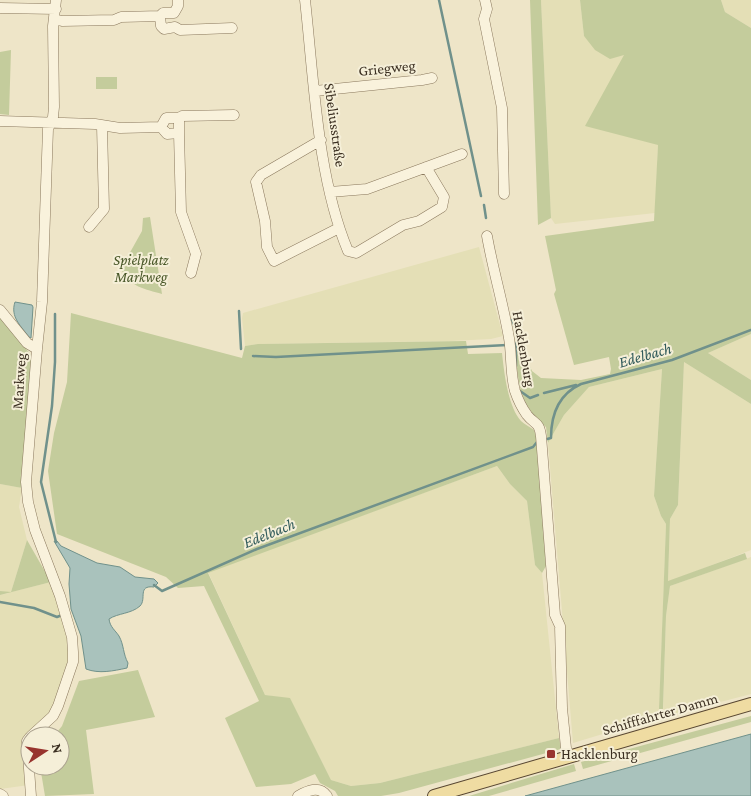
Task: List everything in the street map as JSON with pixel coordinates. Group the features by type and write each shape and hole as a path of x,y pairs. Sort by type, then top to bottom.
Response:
{"main road":[{"name":"Schifffahrter Damm","path":"434,796 751,704"}],"street":[{"path":"175,27 174,13 178,6 178,0"},
{"name":"Sibeliusstraße","path":"305,0 321,140 330,192 339,228 348,251 356,252 403,225 419,221 442,207 444,197 426,167"},
{"path":"485,0 487,9 484,19 502,108 504,194"},
{"path":"0,8 55,10 62,21 114,20 121,17 160,16 163,13 174,13"},
{"name":"Markweg","path":"43,726 53,716 58,706 73,662 72,637 60,596 42,550 28,502 26,482 42,302 48,129 54,107 53,26 55,10"},
{"path":"160,16 160,26 163,28 175,27 180,30 232,28"},
{"name":"Griegweg","path":"315,91 432,78"},
{"path":"161,127 166,118 234,115"},
{"path":"179,118 181,212 196,254 191,273"},
{"path":"0,121 51,122 120,128 161,127"},
{"path":"89,227 104,209 102,126"},
{"path":"161,127 167,134 179,133"},
{"path":"321,140 261,175 256,182 265,221 267,248 274,261 339,228"},
{"path":"330,192 367,190 462,154"},
{"name":"Hacklenburg","path":"487,236 509,336 512,380 515,392 528,417 538,425 541,436 555,615 560,626 562,708 568,758"},
{"path":"0,310 27,343 37,349"},
{"name":"Markweg","path":"30,776 31,796"},
{"path":"298,796 316,790 324,792 327,796"}],"shaded area":[{"path":"541,0 580,0 584,36 624,54 658,145 655,213 555,224 551,218"},
{"path":"721,0 751,0 751,28 725,12"},
{"path":"479,247 503,336 491,339 451,341 258,344 245,346 243,313"},
{"path":"751,334 751,380 708,353"},
{"path":"684,362 751,404 751,550 668,582 670,519 678,505"},
{"path":"662,369 654,496 666,524 659,717 573,743 548,443 564,415 589,387"},
{"path":"497,466 510,484 527,501 535,565 542,573 559,738 380,783 351,786 331,780 290,699 265,695 208,572"},
{"path":"0,484 22,488 19,507 27,540 11,592 51,582 69,638 70,652 57,706 38,726 20,726 20,776 30,776 29,785 0,789 0,595 9,593 0,591"},
{"path":"751,557 751,694 663,717 666,616 670,586"}],"green space":[{"path":"530,0 541,0 551,218 538,225"},
{"path":"580,0 721,0 725,12 751,28 751,334 708,353 751,380 751,404 684,362 678,505 670,519 668,581 745,553 747,559 670,586 666,616 663,709 659,709 666,524 654,496 662,369 589,387 564,415 548,443 546,427 529,409 518,379 515,344 520,344 532,371 541,378 581,380 610,374 611,369 609,357 574,365 554,294 556,290 545,236 654,221 658,145 585,126 624,55 610,59 595,50 584,36"},
{"path":"11,50 9,115 0,114 0,52"},
{"path":"96,77 117,77 117,89 96,89"},
{"name":"Spielplatz Markweg","path":"150,217 162,294 134,284 122,271 123,265 142,231 143,218"},
{"path":"71,313 242,358 245,346 258,344 466,341 468,354 502,353 507,389 513,407 521,421 534,430 537,440 546,566 542,573 535,565 527,501 510,484 497,466 208,573 265,695 290,698 331,780 351,786 380,783 559,738 561,749 399,793 381,796 338,796 335,791 320,783 315,774 291,784 256,787 225,718 259,701 204,586 178,588 166,577 57,534 48,471 54,433 67,382"},
{"path":"0,314 33,358 22,488 0,484"},
{"path":"27,540 51,582 0,595 0,591 11,592"},
{"path":"138,670 155,717 86,730 94,794 45,796 42,776 70,776 70,726 62,726 79,681"},
{"path":"751,716 751,722 583,769 581,762"},
{"path":"574,764 576,771 489,796 469,796"}],"water":[{"path":"15,302 32,305 33,307 31,338 15,317"},
{"path":"54,541 97,563 120,567 135,577 154,579 158,583 154,587 144,590 142,603 136,609 109,619 121,639 128,663 127,668 101,672 86,669 81,636 71,609 70,568"},
{"path":"751,734 751,796 525,796"}],"waterway":[{"path":"439,0 481,196"},
{"path":"484,205 486,218"},
{"path":"239,311 241,349"},
{"path":"55,314 55,362 52,406 41,482 56,542"},
{"path":"512,320 519,337 516,344 516,366"},
{"name":"Edelbach","path":"547,439 551,438 551,429 558,406 573,388 581,384 672,360 751,330"},
{"path":"253,356 276,357 507,345"},
{"path":"544,393 576,385"},
{"path":"520,391 530,398 538,395"},
{"name":"Edelbach","path":"154,585 162,591 257,549 533,447 537,442"},
{"name":"Edelbach","path":"0,602 34,608 57,617 62,615"}],"place":[{"name":"Hacklenburg","path":"551,754"}]}
